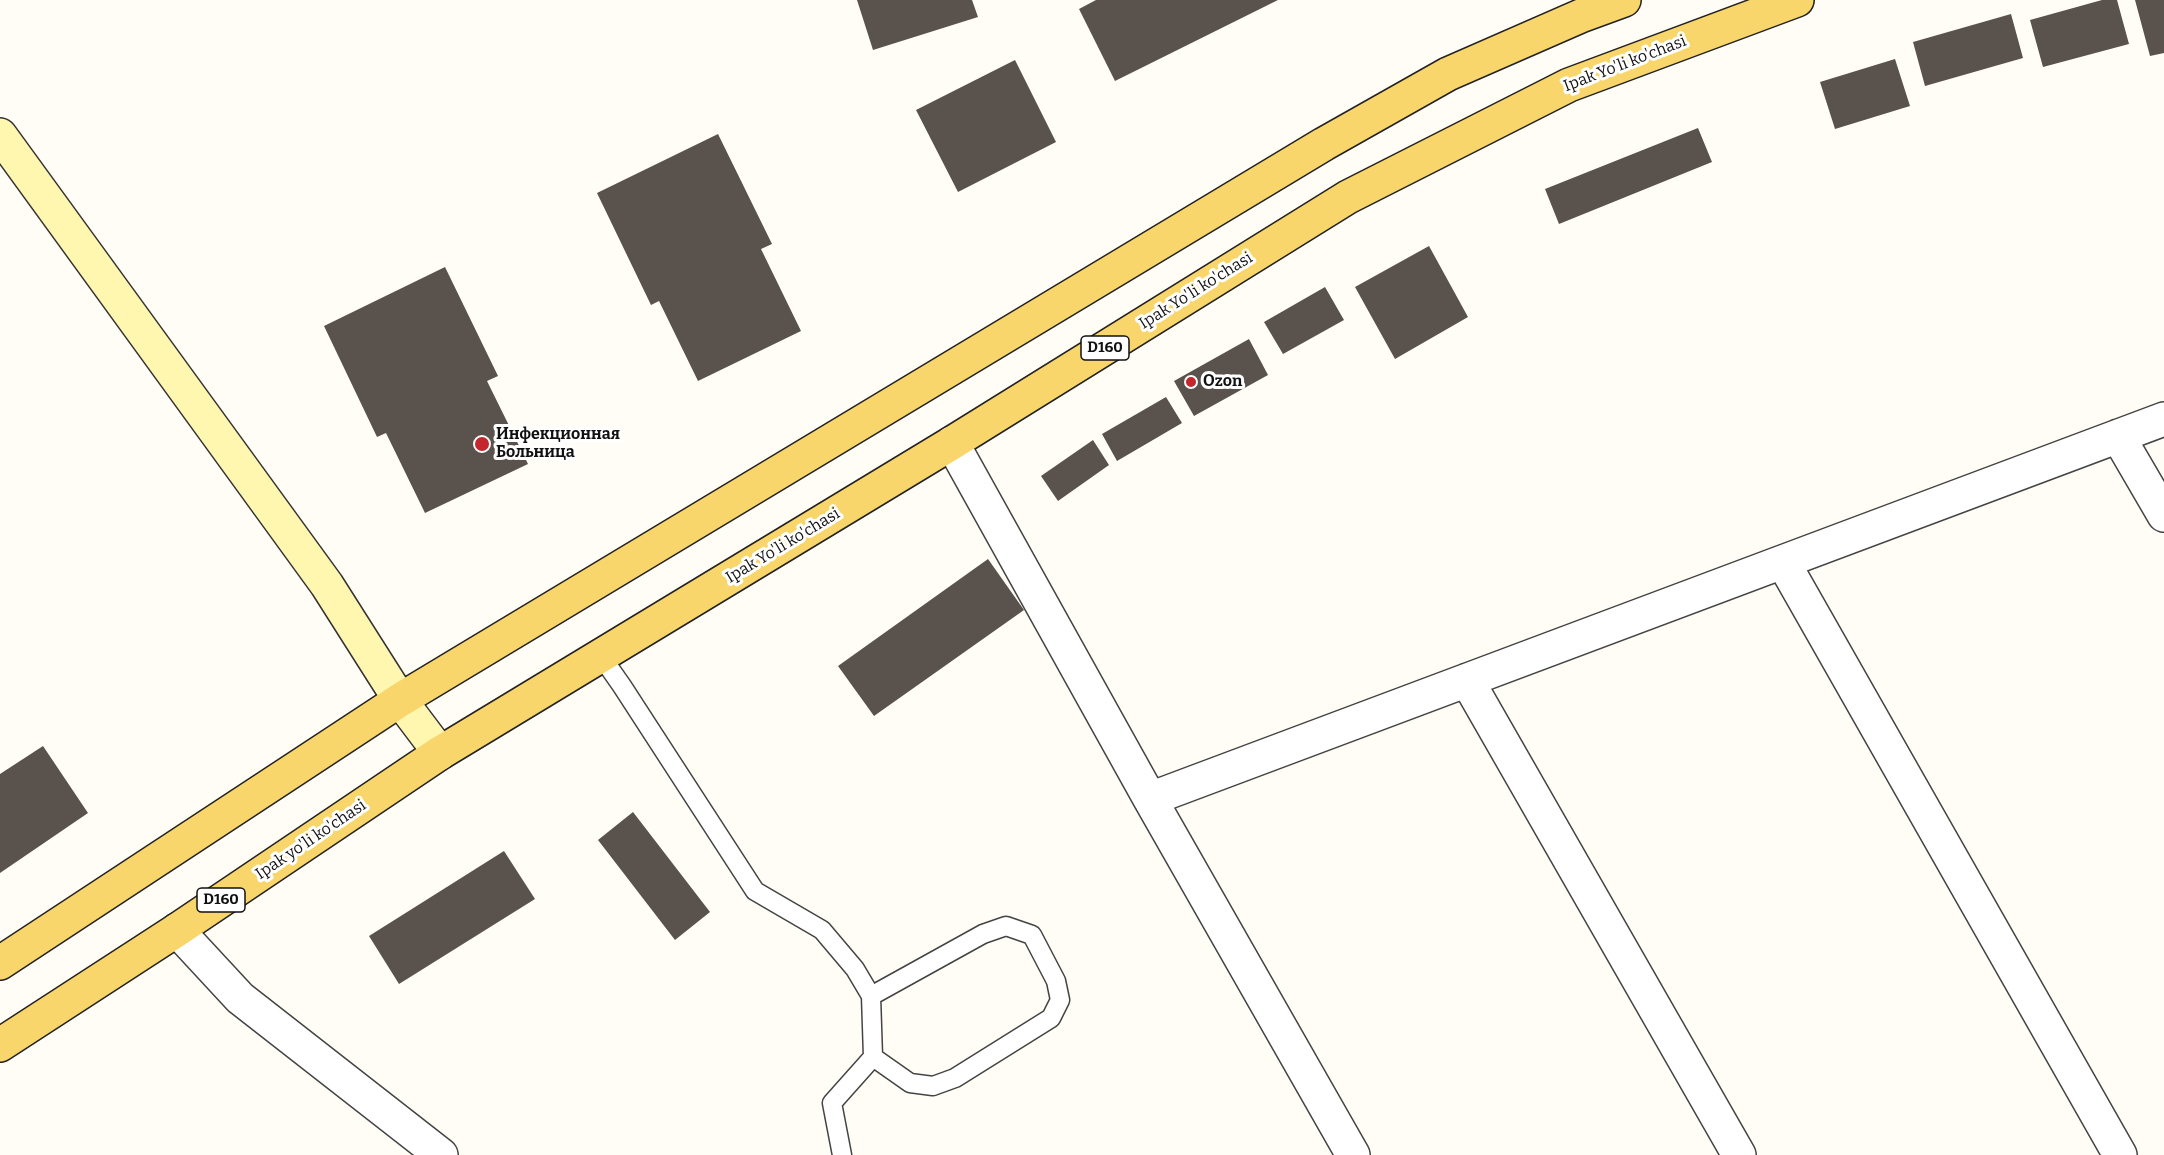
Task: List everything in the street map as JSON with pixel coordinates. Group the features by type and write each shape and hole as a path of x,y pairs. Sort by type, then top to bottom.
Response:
{"main road":[{"path":"0,963 400,700 1324,144 1449,74 1583,15 1624,0"},
{"name":"Ipak Yo'li ko'chasi","path":"440,753 952,443 1348,197 1569,85 1797,0"},
{"path":"0,135 327,585 400,700 440,753"},
{"name":"Ipak yo'li ko'chasi","path":"0,1045 177,930 440,753"}],"street":[{"path":"1150,799 2164,418"},
{"path":"2118,436 2164,516"},
{"path":"952,443 1150,799 1353,1155"},
{"path":"1783,562 2120,1155"},
{"path":"1467,680 1739,1155"},
{"path":"177,930 240,998 441,1155"}],"lane":[{"path":"601,656 755,891 822,930 855,969 871,996 873,1058 832,1103 842,1155"},
{"path":"871,996 983,934 1006,926 1032,935 1056,981 1060,1000 1051,1018 955,1078 933,1086 910,1083 873,1058"}],"building":[{"path":"857,0 972,0 978,17 873,50"},
{"path":"1096,0 1278,0 1115,81 1079,9"},
{"path":"2102,0 2117,0 2129,44 2043,67 2030,20"},
{"path":"2135,0 2164,0 2164,53 2150,56"},
{"path":"2011,14 2023,58 1925,86 1913,42"},
{"path":"1895,59 1910,106 1835,129 1820,82"},
{"path":"1015,60 1056,142 958,192 916,110"},
{"path":"1698,128 1712,162 1559,224 1545,189"},
{"path":"718,134 772,244 761,249 801,331 698,381 659,301 651,305 597,193"},
{"path":"1429,246 1468,317 1395,359 1355,287"},
{"path":"445,267 498,376 487,381 528,464 425,513 386,433 377,437 324,326"},
{"path":"1325,287 1344,320 1283,354 1264,322"},
{"path":"1249,339 1268,375 1194,416 1174,381"},
{"path":"1166,397 1182,423 1117,461 1102,434"},
{"path":"1093,440 1109,465 1058,501 1041,476"},
{"path":"988,559 1024,610 874,716 838,666"},
{"path":"43,746 88,813 0,873 0,774"},
{"path":"633,812 710,912 675,940 598,840"},
{"path":"504,851 535,899 399,984 369,936"}],"place":[{"name":"Ozon","path":"1191,382"},
{"name":"Инфекционная Больница","path":"482,444"}]}
